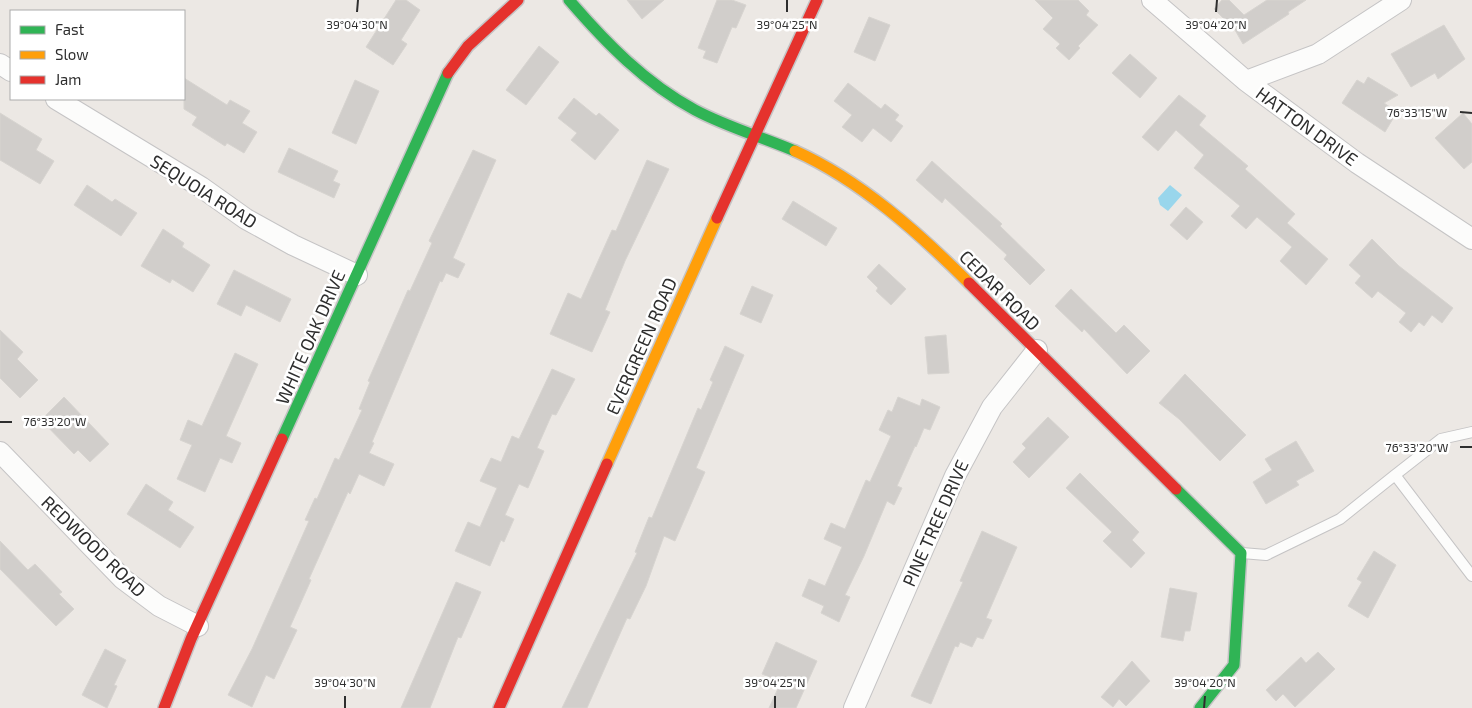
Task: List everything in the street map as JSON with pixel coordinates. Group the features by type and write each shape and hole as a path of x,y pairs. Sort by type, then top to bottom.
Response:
{"street":[{"name":"WHITE OAK DRIVE","path":"164,708 198,626 448,72 468,46 518,0"},
{"name":"CEDAR ROAD","path":"570,0 601,38 650,84 716,121 808,157 878,203 951,265 1241,553"},
{"name":"EVERGREEN ROAD","path":"499,708 753,136 817,0"},
{"name":"HATTON DRIVE","path":"1152,0 1246,81 1357,163 1472,239"},
{"path":"1246,81 1318,54 1401,0"},
{"name":"SEQUOIA ROAD","path":"58,100 201,188 246,219 293,246 357,275"},
{"name":"PINE TREE DRIVE","path":"854,708 955,476 992,407 1037,350"},
{"name":"REDWOOD ROAD","path":"0,452 123,579 159,606 198,626"},
{"path":"1200,708 1234,666 1241,553"}],"lane":[{"path":"1241,553 1266,555 1340,519 1441,439 1472,432"},
{"path":"1395,475 1472,576"}],"water":[{"path":"1170,185 1182,195 1168,211 1160,205 1158,198"}],"building":[{"path":"396,0 406,0 420,10 401,40 407,44 393,65 366,47"},
{"path":"627,0 664,0 642,19"},
{"path":"717,0 732,0 746,5 736,28 732,27 717,63 703,58 706,51 698,48"},
{"path":"1035,0 1078,0 1089,11 1086,15 1098,25 1078,46 1080,48 1069,60 1056,48 1060,44 1043,29 1053,18"},
{"path":"1222,0 1229,0 1244,15 1267,0 1306,0 1288,12 1289,14 1243,44 1235,30 1214,9"},
{"path":"869,17 890,25 875,61 854,52"},
{"path":"1444,25 1465,59 1438,79 1435,73 1411,87 1391,54"},
{"path":"539,46 559,62 526,105 506,90"},
{"path":"1130,54 1157,78 1140,98 1112,73"},
{"path":"1368,77 1398,95 1384,103 1397,112 1385,132 1342,103 1357,80 1364,84"},
{"path":"185,79 227,105 230,100 250,111 242,123 257,132 244,153 227,143 225,146 192,125 197,117 184,109"},
{"path":"355,80 379,91 356,144 332,133"},
{"path":"848,83 881,109 885,104 899,115 895,120 903,126 891,142 873,128 862,142 842,127 852,115 834,101"},
{"path":"1179,95 1206,116 1199,125 1248,166 1245,169 1295,214 1287,223 1328,259 1306,285 1280,261 1292,247 1257,217 1246,229 1231,216 1240,206 1194,168 1204,155 1176,130 1158,151 1142,137"},
{"path":"574,98 596,116 599,113 619,130 595,160 571,140 577,133 558,118"},
{"path":"0,113 42,139 36,150 54,161 40,184 0,160"},
{"path":"1463,113 1472,124 1472,162 1464,169 1435,138"},
{"path":"289,148 338,171 333,181 340,184 334,198 278,172"},
{"path":"473,150 496,160 453,258 465,264 458,278 446,273 442,282 440,281 369,453 394,464 384,486 359,474 350,494 348,492 290,627 297,630 274,679 266,675 252,707 228,695 252,649 309,521 305,520 315,498 317,499 335,458 339,460 362,410 359,409 370,382 368,381 408,290 410,291 432,243 429,241"},
{"path":"647,160 669,169 625,261 605,310 610,312 592,352 550,334 568,293 581,299 612,230 616,231"},
{"path":"932,161 1002,224 1000,226 1045,270 1030,285 1004,259 1007,255 945,198 942,203 916,180"},
{"path":"87,185 112,202 115,199 137,213 121,236 74,205"},
{"path":"793,201 837,228 826,246 782,219"},
{"path":"1186,207 1203,222 1187,240 1170,225"},
{"path":"163,229 184,243 182,247 210,265 193,292 172,279 170,283 141,266"},
{"path":"1372,239 1399,266 1453,308 1442,323 1432,315 1424,326 1419,322 1411,332 1399,322 1406,313 1378,291 1372,298 1355,283 1361,276 1349,265"},
{"path":"879,264 906,289 891,305 876,291 878,288 867,277"},
{"path":"234,270 291,299 280,322 246,305 241,316 217,304"},
{"path":"752,286 773,295 761,323 740,314"},
{"path":"1071,289 1116,333 1124,325 1150,351 1127,374 1084,329 1082,332 1055,306"},
{"path":"0,330 23,352 17,359 38,380 20,398 0,378"},
{"path":"946,335 949,373 928,374 925,337"},
{"path":"725,346 744,355 696,468 705,472 675,541 664,536 646,586 630,619 627,618 587,708 562,708 637,553 635,552 649,517 652,518 698,408 701,410 713,382 710,380"},
{"path":"235,353 258,364 226,436 241,443 232,463 220,458 205,492 177,479 192,445 180,440 188,420 202,426"},
{"path":"552,369 575,379 556,415 552,414 537,448 544,451 528,488 519,484 505,515 514,519 504,542 501,540 490,566 455,551 468,522 480,527 497,488 480,481 491,458 501,462 512,436 519,439"},
{"path":"1185,374 1246,435 1220,461 1179,419 1159,403"},
{"path":"64,397 109,444 90,462 78,450 74,454 41,420"},
{"path":"898,397 920,406 922,399 940,407 930,430 924,428 915,446 897,486 902,488 894,505 887,501 845,595 850,597 839,622 821,613 824,606 802,596 809,579 825,586 842,547 824,539 831,523 845,529 866,480 870,482 891,436 879,430 888,410 892,412"},
{"path":"1048,417 1069,437 1029,478 1013,462 1026,448 1022,444"},
{"path":"1296,441 1314,471 1296,481 1299,485 1266,504 1253,482 1272,470 1265,459"},
{"path":"1080,473 1139,532 1132,540 1145,553 1131,568 1103,541 1112,532 1066,488"},
{"path":"146,484 173,502 168,510 194,527 180,548 127,514"},
{"path":"982,531 1017,547 986,618 992,620 983,639 977,637 972,647 960,642 958,647 955,646 931,704 911,696 963,582 960,581"},
{"path":"0,541 28,570 35,564 62,592 59,594 74,609 56,626 0,569"},
{"path":"1374,551 1396,565 1368,618 1348,606 1362,582 1357,579"},
{"path":"456,582 481,592 461,638 458,637 430,708 401,708"},
{"path":"1170,588 1197,593 1190,631 1185,631 1183,641 1161,637"},
{"path":"776,642 817,661 796,708 769,708 781,682 762,674"},
{"path":"105,649 126,660 114,685 117,686 107,708 82,695"},
{"path":"1318,652 1335,669 1295,707 1283,694 1276,701 1266,690 1301,657 1306,663"},
{"path":"1132,661 1150,681 1126,706 1119,699 1113,707 1101,697"}],"traffic: fast":[{"path":"569,0 612,47 659,87 695,110 719,122 795,151"},
{"path":"282,439 448,73"},
{"path":"1176,489 1241,553 1234,665 1200,708"}],"traffic: slow":[{"path":"795,151 843,177 888,209 930,245 969,283"},
{"path":"607,464 717,218"}],"traffic: jam":[{"path":"448,73 468,46 518,0"},
{"path":"717,218 817,0"},
{"path":"969,283 1176,489"},
{"path":"164,708 191,639 282,439"},
{"path":"499,708 607,464"}]}
